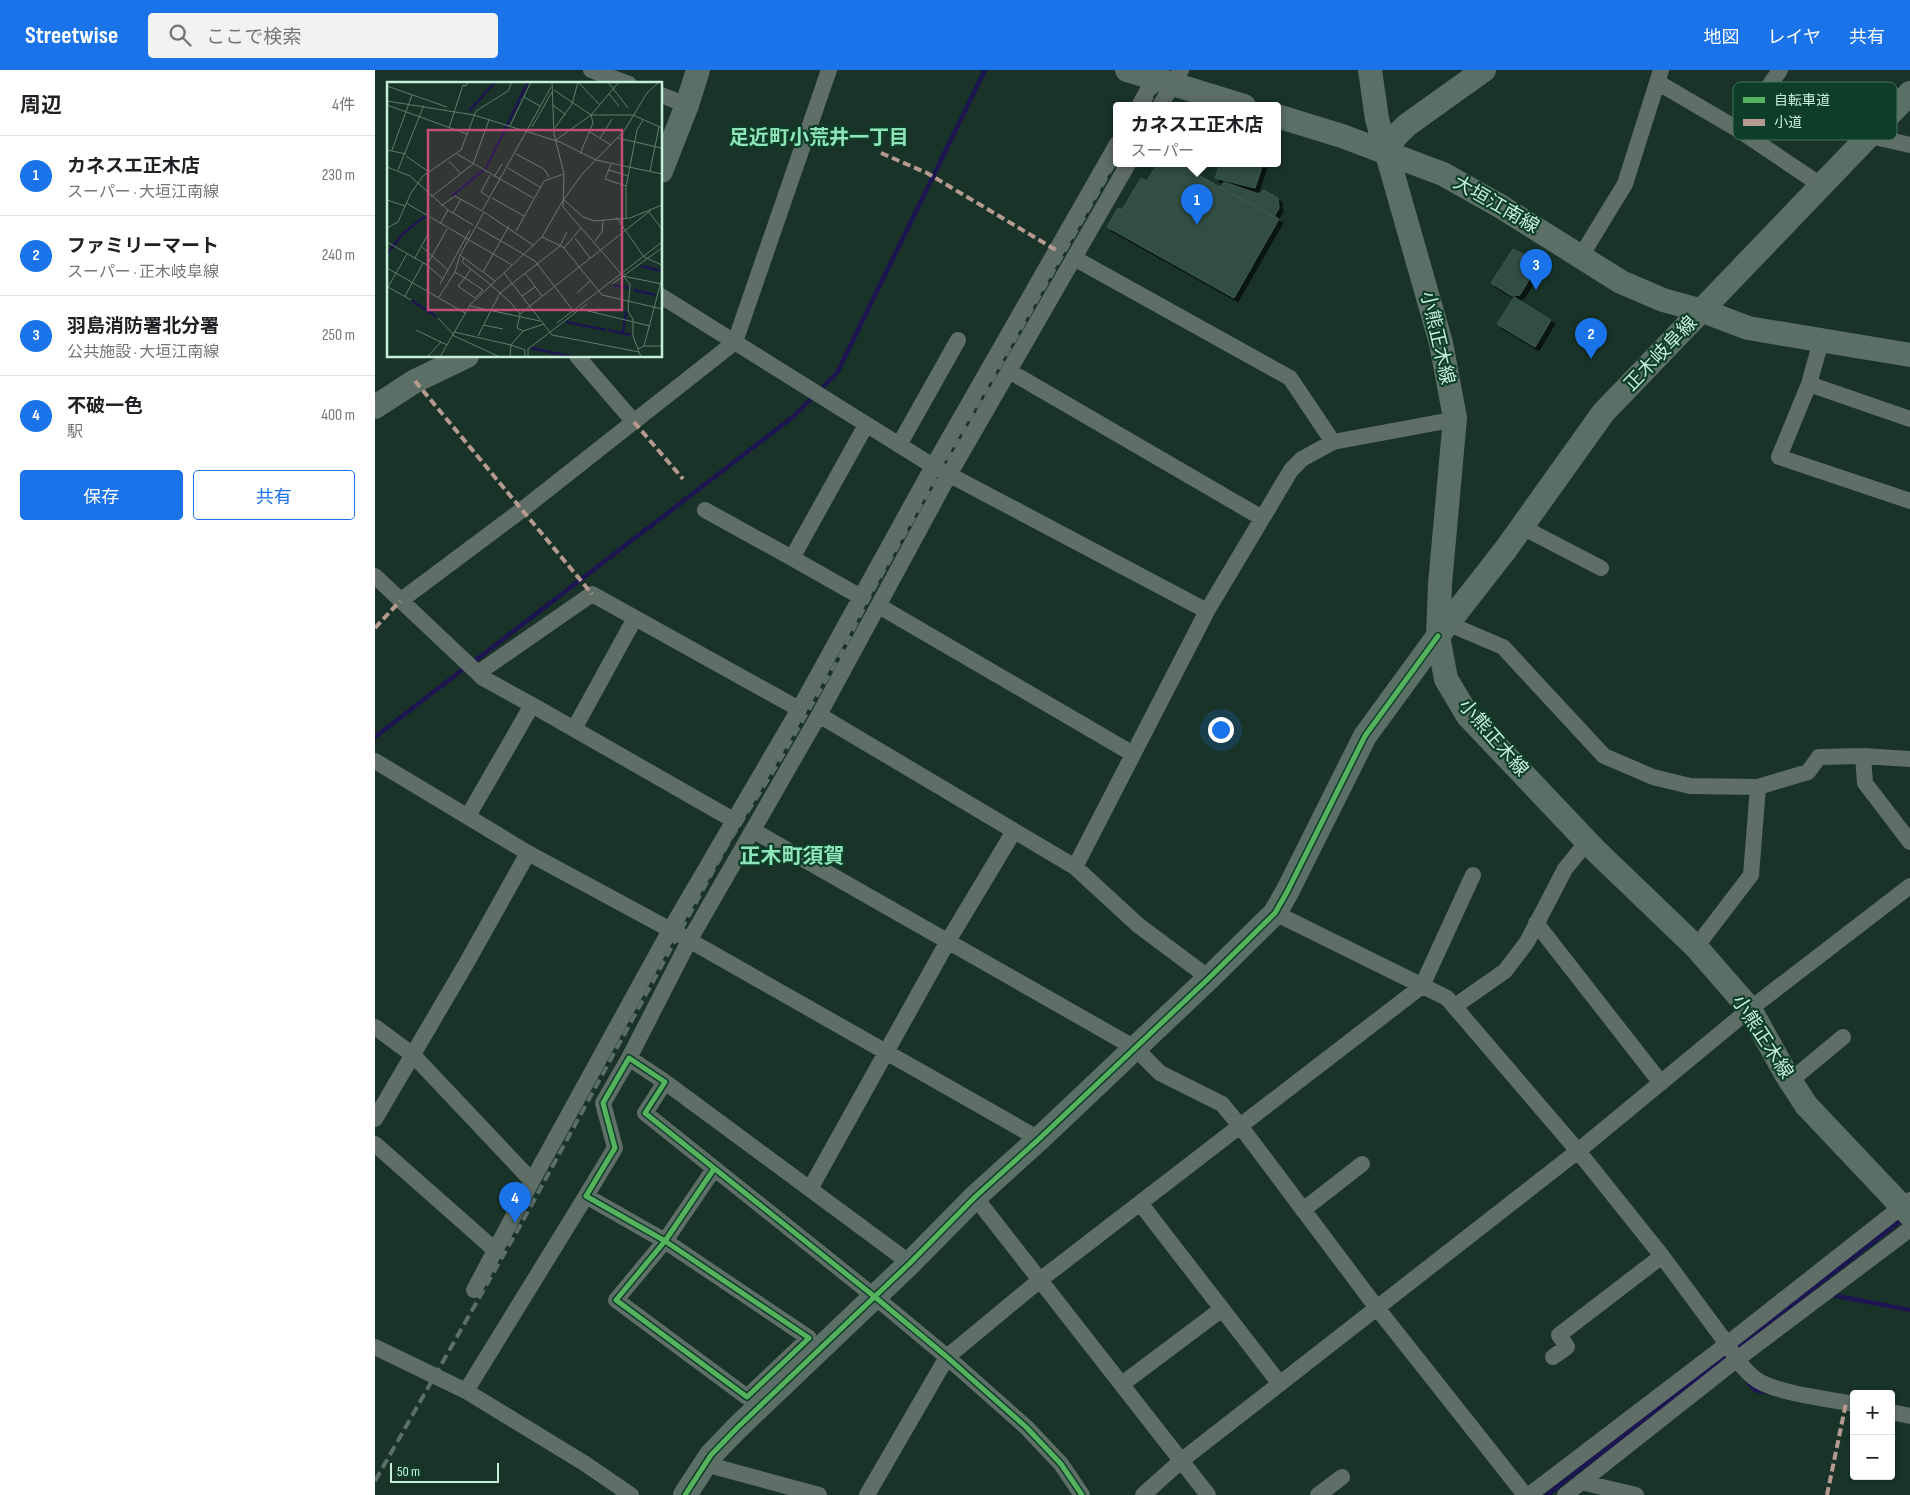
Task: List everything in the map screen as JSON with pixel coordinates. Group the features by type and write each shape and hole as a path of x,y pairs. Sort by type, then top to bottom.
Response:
{"main road":[{"path":"663,166 687,105 698,70"},
{"path":"1127,70 1167,76 1234,102"},
{"name":"小熊正木線","path":"1370,70 1373,99 1386,152 1441,343 1455,418 1440,584 1446,679 1468,716 1587,842 1696,947 1749,1009 1806,1105 1907,1207"},
{"path":"1386,152 1395,137 1407,125 1484,70"},
{"name":"正木岐阜線","path":"1897,107 1910,93"},
{"name":"大垣江南線","path":"1281,117 1386,152 1443,174 1500,206 1621,282 1663,300 1703,311 1748,328 1910,355"},
{"name":"正木岐阜線","path":"685,1495 711,1455 737,1428 975,1197 1039,1139 1275,913 1365,736 1522,527 1603,413 1865,140"},
{"path":"377,403 415,381 463,358"}],"street":[{"path":"591,70 624,82"},
{"path":"400,601 523,509 735,342 829,70"},
{"path":"1772,82 1780,70"},
{"path":"1143,102 1167,76"},
{"path":"1162,102 1167,76"},
{"path":"1581,256 1625,184 1659,76 1733,126"},
{"path":"663,96 687,105"},
{"path":"1754,140 1822,186"},
{"path":"1887,140 1910,145"},
{"path":"474,1290 670,930 799,709 933,466 1113,151"},
{"path":"466,1391 615,1148 603,1103 629,1058 689,941 819,716 949,475 1125,167"},
{"path":"1074,258 1290,378 1333,442"},
{"path":"663,297 933,466 1207,611"},
{"path":"899,445 958,340"},
{"path":"1821,341 1809,384 1779,457 1910,501"},
{"path":"579,358 634,422"},
{"path":"1009,371 1262,518"},
{"path":"1809,384 1910,419"},
{"path":"1075,866 1207,611 1291,470 1302,459 1333,442 1455,418"},
{"path":"792,558 866,425"},
{"path":"705,510 861,597"},
{"path":"1522,527 1601,568"},
{"path":"375,576 478,674 735,821"},
{"path":"478,674 592,594 799,709"},
{"path":"879,606 1133,754"},
{"path":"574,729 635,618"},
{"path":"1444,630 1503,647 1604,756 1653,776 1690,786 1758,787 1808,772 1819,758 1863,756 1910,759"},
{"path":"468,816 532,705"},
{"path":"819,716 1075,866 1137,925 1209,978"},
{"path":"1863,756 1865,782 1910,842"},
{"path":"375,761 527,852 670,930 1039,1139"},
{"path":"1696,947 1751,875 1758,787"},
{"path":"810,1189 948,941 1014,830"},
{"path":"761,835 1135,1048 1160,1073 1222,1104 1377,1308 1525,1495"},
{"path":"1455,1006 1505,970 1527,942 1565,869 1587,842"},
{"path":"375,1119 527,852"},
{"path":"867,1495 947,1357 1139,1203 1241,1127 1422,986 1473,876"},
{"path":"1143,1495 1182,1460 1578,1150 1749,1009 1910,886"},
{"path":"1275,913 1447,998 1578,1150 1662,1256 1727,1344 1736,1360 1754,1378 1770,1387 1850,1403"},
{"path":"1536,923 1661,1083"},
{"path":"375,1027 413,1055 532,1181"},
{"path":"1790,1080 1843,1037"},
{"path":"629,1058 665,1082 909,1263"},
{"path":"665,1082 645,1113 875,1296 947,1357 1026,1427 1061,1464 1083,1495"},
{"path":"375,1144 495,1250"},
{"path":"1303,1210 1362,1164"},
{"path":"586,1196 665,1241 809,1338 747,1397 616,1300 665,1241 714,1169"},
{"path":"975,1197 1208,1495"},
{"path":"1139,1203 1280,1384"},
{"path":"1529,1495 1907,1207"},
{"path":"1565,1495 1736,1360 1910,1229"},
{"path":"1553,1357 1567,1347 1559,1335 1662,1256"},
{"path":"1122,1384 1222,1309"},
{"path":"375,1347 466,1391 585,1463 631,1495"},
{"path":"1895,1413 1910,1416"},
{"path":"705,1464 819,1495"},
{"path":"1318,1495 1342,1477"},
{"path":"1581,1482 1637,1495"}],"building":[{"path":"1155,167 1184,167 1279,219 1234,298 1107,227 1118,208 1122,210 1141,178 1147,181"},
{"path":"1219,167 1262,167 1255,188 1215,178"},
{"path":"1224,182 1258,194 1264,190 1278,198 1279,208 1274,217 1220,187"},
{"path":"1513,249 1525,255 1522,262 1535,270 1520,295 1512,296 1491,283"},
{"path":"1514,297 1551,320 1535,347 1497,324"}],"waterway":[{"path":"472,663 794,416 837,373 985,70"},
{"path":"375,737 466,667"},
{"path":"1736,1348 1899,1222"},
{"path":"1832,1295 1910,1310"},
{"path":"1547,1495 1727,1355"},
{"path":"1748,1382 1755,1390 1766,1392"}],"railway":[{"path":"1149,102 1168,70"},
{"path":"375,1481 520,1226 730,840 776,767 841,654 872,592 1113,166"}],"marked path":[{"path":"881,153 927,173 1056,250"},
{"path":"415,381 592,594"},
{"path":"634,422 683,479"},
{"path":"375,628 400,601"},
{"path":"1827,1495 1846,1403"}],"cycle path":[{"path":"685,1495 711,1455 737,1428 910,1263 975,1197 1039,1139 1275,913 1365,736 1438,636"},
{"path":"714,1169 665,1241 616,1300 747,1397 809,1338 665,1241 586,1196 615,1148 603,1103 629,1058 665,1082 645,1113 947,1357 1026,1427 1061,1464 1082,1495"}],"place":[{"name":"カネスエ正木店","path":"1197,225"},
{"name":"羽島消防署北分署","path":"1536,290"},
{"name":"ファミリーマート","path":"1591,359"},
{"name":"不破一色","path":"515,1223"}],"district":[{"name":"足近町小荒井一丁目","path":"819,138"},
{"name":"正木町須賀","path":"792,856"}]}
